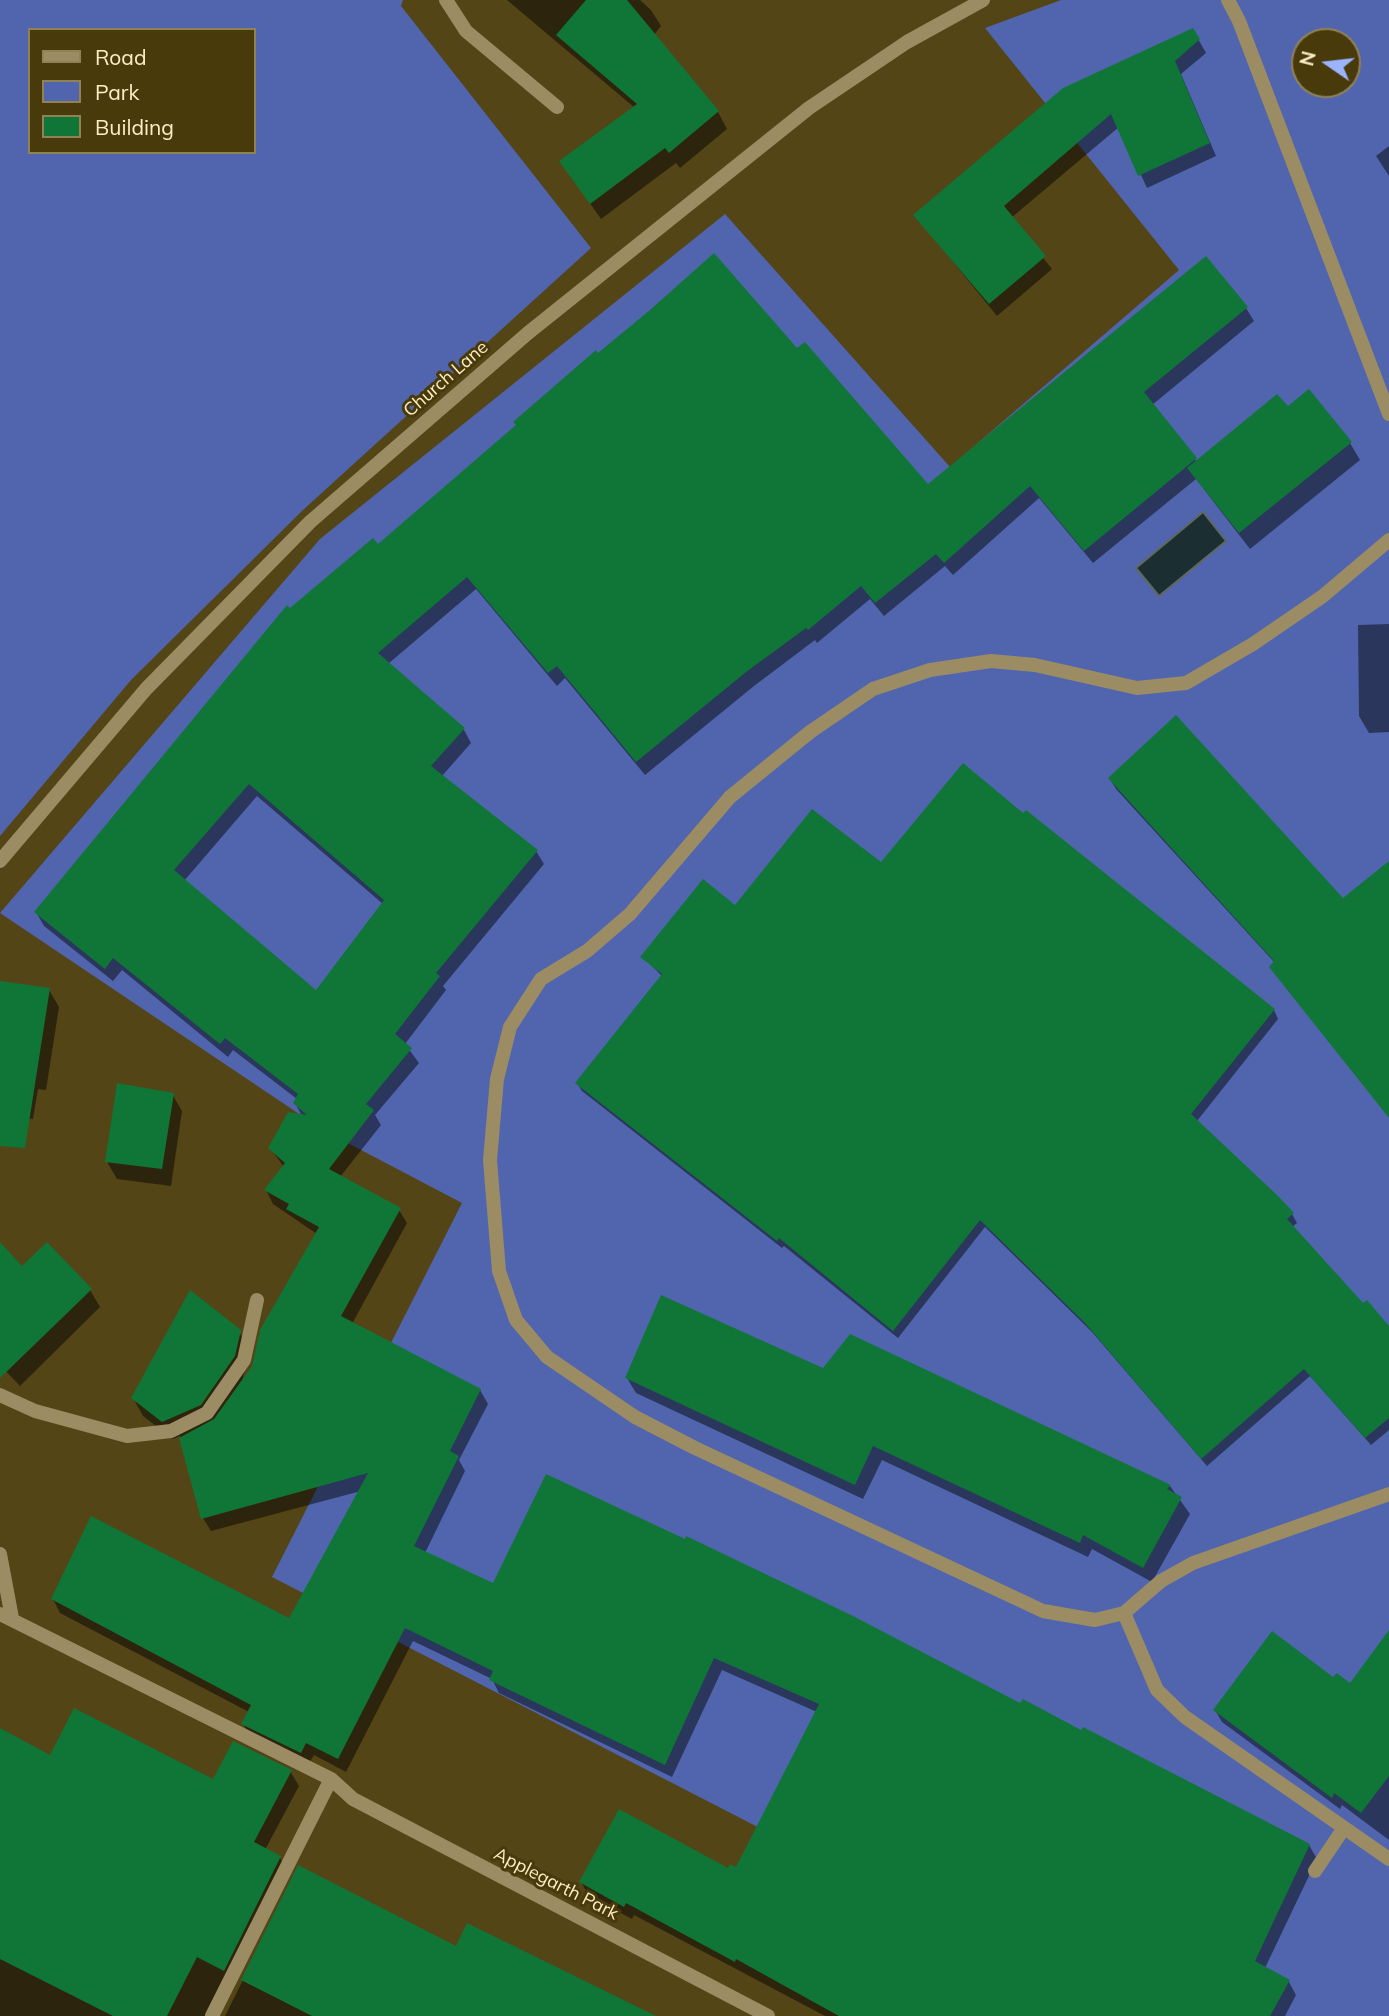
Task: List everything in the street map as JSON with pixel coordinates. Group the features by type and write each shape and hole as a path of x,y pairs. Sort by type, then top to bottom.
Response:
{"street":[{"path":"446,0 466,31 557,107"},
{"name":"Church Lane","path":"0,862 146,689 310,522 528,333 809,108 907,42 983,0"},
{"path":"1228,0 1249,47 1389,414"},
{"path":"1389,540 1323,596 1253,644 1186,683 1137,688 1035,665 991,661 930,670 873,689 810,732 730,797 630,914 587,951 541,979 510,1027 496,1079 490,1160 499,1271 516,1320 547,1357 635,1417 695,1448 1032,1606 1095,1620 1124,1613 1161,1581 1193,1563 1389,1494"},
{"path":"0,1395 35,1411 127,1436 171,1431 207,1413 244,1360 257,1300"},
{"name":"Applegarth Park","path":"0,1554 6,1616 331,1779 353,1799 768,2016"},
{"path":"1124,1613 1157,1690 1185,1717 1389,1859"},
{"path":"212,2016 331,1779"},
{"path":"1315,1871 1344,1828"}],"green space":[{"path":"0,0 403,0 401,6 591,248 303,510 131,680 0,836"},
{"path":"1061,0 1389,0 1389,2016 1125,2016 272,1577 462,1203 323,1130 0,913 320,539 725,214 950,467 1179,270 985,28"}],"shaded area":[{"path":"1203,512 1226,541 1159,596 1136,568"}],"building":[{"path":"586,0 627,0 719,111 669,153 665,148 590,204 559,161 637,104 556,35"},
{"path":"1193,28 1200,39 1175,61 1210,143 1138,176 1111,114 1004,206 1046,256 989,304 913,215 1063,88"},
{"path":"714,253 797,348 805,342 928,484 1206,256 1248,307 1144,392 1197,458 1084,551 1030,486 944,563 936,554 875,603 861,586 808,630 806,628 746,672 636,762 557,666 548,673 467,577 378,653 465,728 431,766 538,850 436,973 440,976 395,1034 412,1048 366,1104 374,1110 329,1169 401,1208 341,1316 481,1389 450,1451 459,1456 414,1546 493,1583 546,1474 685,1539 686,1536 851,1615 1020,1703 1023,1699 1081,1730 1083,1727 1310,1844 1255,1961 1290,1980 1270,2016 839,2016 736,1959 735,1962 626,1903 624,1907 579,1882 619,1809 728,1868 730,1864 736,1867 819,1704 714,1658 665,1765 489,1680 493,1671 405,1628 338,1759 306,1743 301,1753 241,1724 251,1705 51,1599 91,1516 289,1618 368,1473 201,1519 179,1438 214,1419 252,1366 260,1330 319,1227 286,1209 289,1204 264,1190 285,1163 268,1148 288,1112 307,1115 293,1103 298,1094 225,1038 220,1044 113,958 105,969 34,912 287,605 290,608 373,538 378,544 516,425 513,422 596,350 598,353","holes":["249,784 384,900 316,990 174,870"]},
{"path":"1309,389 1352,442 1239,533 1187,468 1277,394 1288,406"},
{"path":"1176,715 1343,898 1389,861 1389,1118 1269,967 1274,961 1108,778"},
{"path":"963,763 1023,813 1026,810 1275,1009 1191,1114 1294,1213 1287,1219 1363,1303 1367,1300 1389,1326 1389,1418 1365,1438 1304,1369 1201,1459 1085,1323 980,1220 893,1331 779,1238 777,1241 575,1083 662,974 640,957 703,879 735,905 812,809 881,862"},
{"path":"0,981 50,988 25,1148 0,1146"},
{"path":"117,1083 174,1093 162,1169 105,1162"},
{"path":"0,1242 22,1266 47,1242 92,1289 0,1378"},
{"path":"190,1290 241,1330 235,1356 201,1405 162,1422 131,1398"},
{"path":"661,1295 823,1368 850,1334 1171,1485 1167,1489 1182,1497 1143,1568 1083,1535 1080,1543 873,1446 855,1485 625,1378"},
{"path":"1389,1630 1389,1776 1361,1813 1334,1793 1332,1798 1213,1710 1272,1631 1333,1677 1337,1673 1350,1683"},
{"path":"74,1708 213,1779 233,1741 292,1770 254,1842 281,1856 224,1971 197,1957 167,2016 113,2016 0,1959 0,1728 50,1755"},
{"path":"298,1865 456,1946 467,1923 656,2016 312,2016 241,1980"}]}
